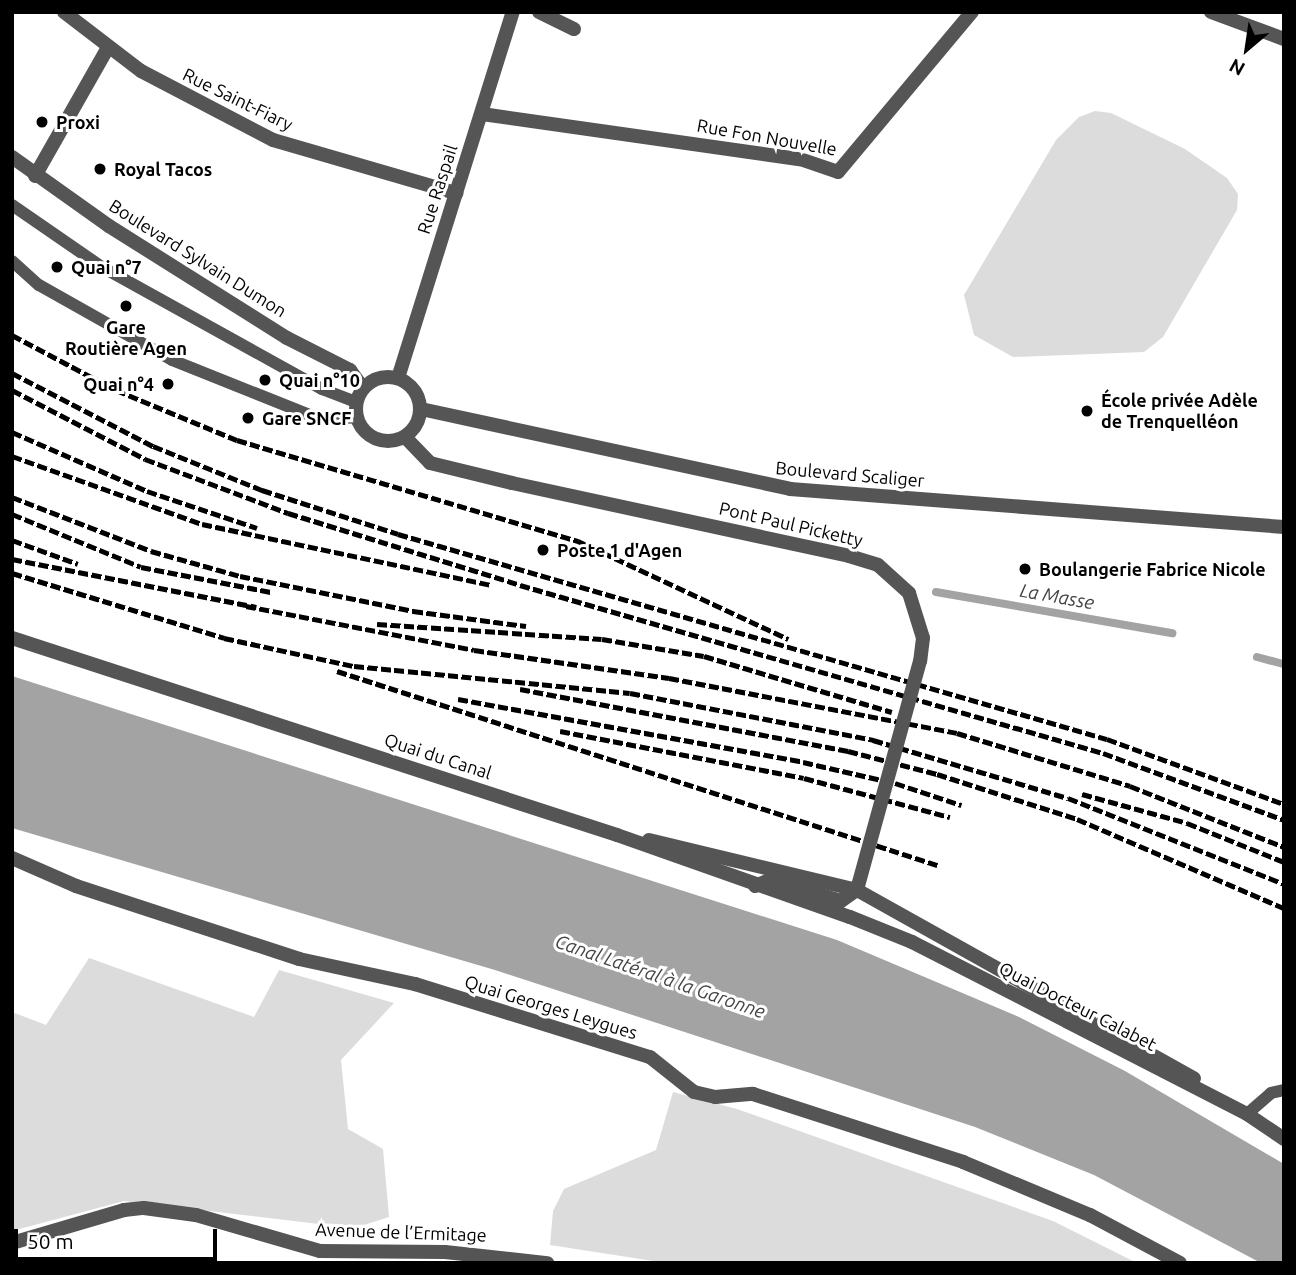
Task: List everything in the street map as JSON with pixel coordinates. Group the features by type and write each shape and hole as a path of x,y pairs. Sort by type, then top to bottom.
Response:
{"street":[{"name":"Rue Saint-Fiary","path":"64,12 107,49 202,106 273,140 456,193"},
{"name":"Rue Raspail","path":"398,378 513,12"},
{"path":"539,12 574,29"},
{"name":"Rue Fon Nouvelle","path":"482,114 800,159 838,172 972,12"},
{"path":"1211,12 1284,39"},
{"path":"35,176 107,49"},
{"name":"Boulevard Sylvain Dumon","path":"12,157 35,176 287,338 350,370 363,388"},
{"path":"381,377 398,378 417,393 421,409 417,424 405,437 376,439 357,409 363,388 381,377"},
{"name":"Boulevard Scaliger","path":"421,409 706,475 790,489 1284,527"},
{"name":"Pont Paul Picketty","path":"405,437 430,463 849,556 878,565 909,593 923,638 920,661 857,890"},
{"name":"Quai du Canal","path":"12,638 617,835 755,886 850,917"},
{"path":"617,835 689,847 857,890 1174,1065 1247,1114"},
{"name":"Quai Georges Leygues","path":"12,858 76,886 299,959 415,984 650,1057 694,1093 715,1097 753,1094 963,1162 1090,1215 1180,1263"},
{"path":"755,886 770,880 841,901 857,890"},
{"name":"Quai Docteur Calabet","path":"850,917 912,942 1247,1114 1284,1139"},
{"name":"Avenue de l’Ermitage","path":"12,1243 124,1210 144,1208 196,1215 320,1251 444,1252 547,1263"}],"lane":[{"path":"12,205 102,267 357,409"},
{"path":"12,261 39,285 172,360 322,420 357,409"},
{"path":"1247,1114 1271,1093 1284,1090"}],"shaded area":[{"path":"1095,111 1111,113 1185,149 1227,178 1238,194 1237,210 1163,337 1144,352 1013,357 974,335 964,295 1056,140 1079,117"},
{"path":"89,958 254,1017 279,970 394,1003 341,1060 348,1129 383,1149 389,1217 364,1225 327,1225 124,1201 12,1231 12,1012 46,1025"},
{"path":"673,1092 737,1109 1053,1221 1137,1263 666,1263 550,1245 553,1211 564,1189 656,1150"}],"water":[{"name":"Canal Latéral à la Garonne","path":"12,676 837,940 1019,1017 1125,1071 1284,1164 1284,1263 1261,1263 1094,1175 975,1127 495,970 12,828"}],"waterway":[{"name":"La Masse","path":"936,592 1172,633"},
{"name":"La Masse","path":"1257,657 1284,664"}],"railway":[{"path":"12,335 116,390 237,440 578,541 788,639"},
{"path":"12,373 153,446 262,490 398,534 1107,739 1284,804"},
{"path":"12,390 145,459 288,513 520,585 1103,753 1284,820"},
{"path":"12,432 147,491 257,528"},
{"path":"12,456 202,524 491,585"},
{"path":"12,497 151,551 240,576 413,611 526,626"},
{"path":"12,514 141,567 271,592"},
{"path":"12,540 78,564"},
{"path":"12,559 256,607"},
{"path":"12,573 224,638 354,666 630,693 873,740 1068,798 1284,884"},
{"path":"246,606 474,650 669,678 957,733 1130,786 1284,847"},
{"path":"377,624 602,639 704,656 892,712"},
{"path":"337,671 937,865"},
{"path":"520,689 848,751 937,774 1077,819 1284,908"},
{"path":"458,699 803,762 895,783 961,805"},
{"path":"560,731 804,778 950,817"},
{"path":"1082,794 1187,823 1284,862"}],"place":[{"name":"Proxi","path":"42,122"},
{"name":"Royal Tacos","path":"100,169"},
{"name":"Quai n°7","path":"57,267"},
{"name":"Gare Routière Agen","path":"126,306"},
{"name":"Quai n°10","path":"265,380"},
{"name":"Quai n°4","path":"168,384"},
{"name":"École privée Adèle de Trenquelléon","path":"1087,411"},
{"name":"Gare SNCF","path":"248,418"},
{"name":"Poste 1 d'Agen","path":"543,550"},
{"name":"Boulangerie Fabrice Nicole","path":"1025,569"}]}
